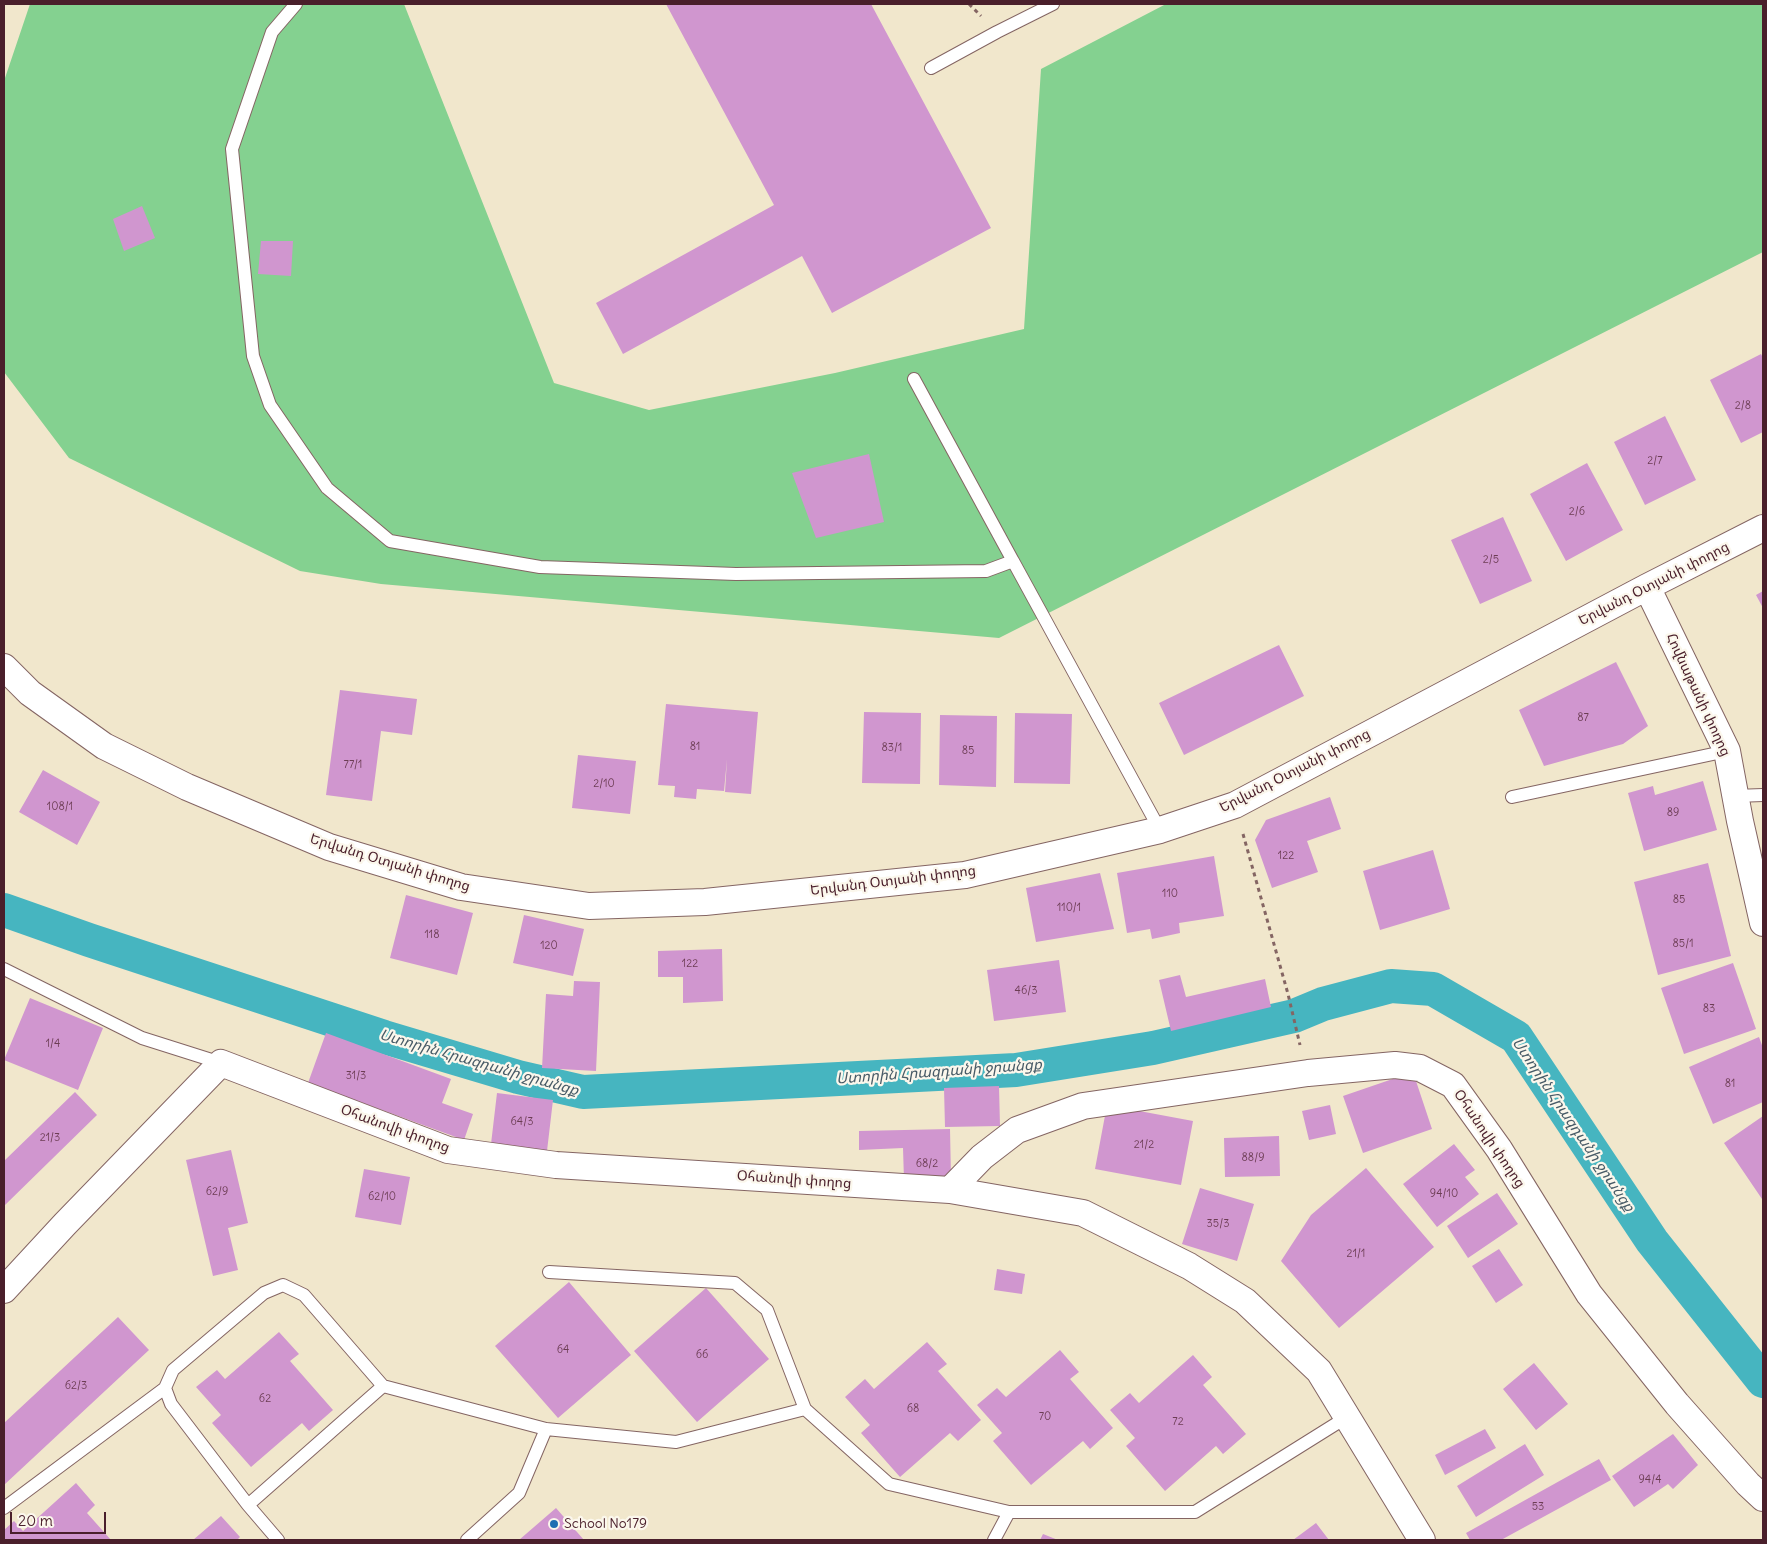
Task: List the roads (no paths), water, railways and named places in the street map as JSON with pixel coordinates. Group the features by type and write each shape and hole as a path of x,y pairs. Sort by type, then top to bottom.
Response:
{"street":[{"name":"Երվանդ Օտյանի փողոց","path":"4,667 30,693 104,746 186,787 329,847 461,888 589,906 705,902 965,875 1160,830 1234,805 1647,587 1763,528"},
{"name":"Հովնաթանի փողոց","path":"1647,587 1727,751 1763,924"},
{"name":"Օհանովի փողոց","path":"221,1063 448,1150 556,1165 950,1190 1083,1213 1189,1266 1245,1301 1319,1371 1422,1540"},
{"path":"4,1290 65,1224 221,1063"},
{"name":"Օհանովի փողոց","path":"950,1190 982,1158 1017,1130 1083,1106 1308,1073 1395,1065 1420,1068 1453,1085 1499,1150 1589,1294 1677,1404 1748,1484 1763,1498"}],"lane":[{"path":"296,4 272,32 232,149 253,356 270,405 327,488 390,541 540,566 736,574 986,571 1013,561"},
{"path":"931,68 1053,4"},
{"path":"914,379 1160,830"},
{"path":"1512,797 1727,751"},
{"path":"1735,796 1763,795"},
{"path":"4,969 142,1038 221,1063"},
{"path":"549,1272 735,1283 767,1310 805,1409 889,1484 1009,1512 1195,1512 1347,1417"},
{"path":"4,1508 166,1388 173,1370 264,1293 283,1285 304,1295 383,1386 546,1429 676,1442 805,1409"},
{"path":"248,1505 383,1386"},
{"path":"166,1388 171,1404 248,1505 278,1540"},
{"path":"467,1540 519,1492 546,1429"},
{"path":"994,1540 1009,1512"}],"waterway":[{"name":"Ստորին Հրազդանի ջրանցք","path":"4,910 89,940 384,1037 518,1077 583,1092 1016,1070 1153,1048 1294,1016 1323,1004 1391,986 1433,989 1516,1037 1652,1241 1763,1381"}],"place":[{"name":"School No179","path":"554,1524"}]}
